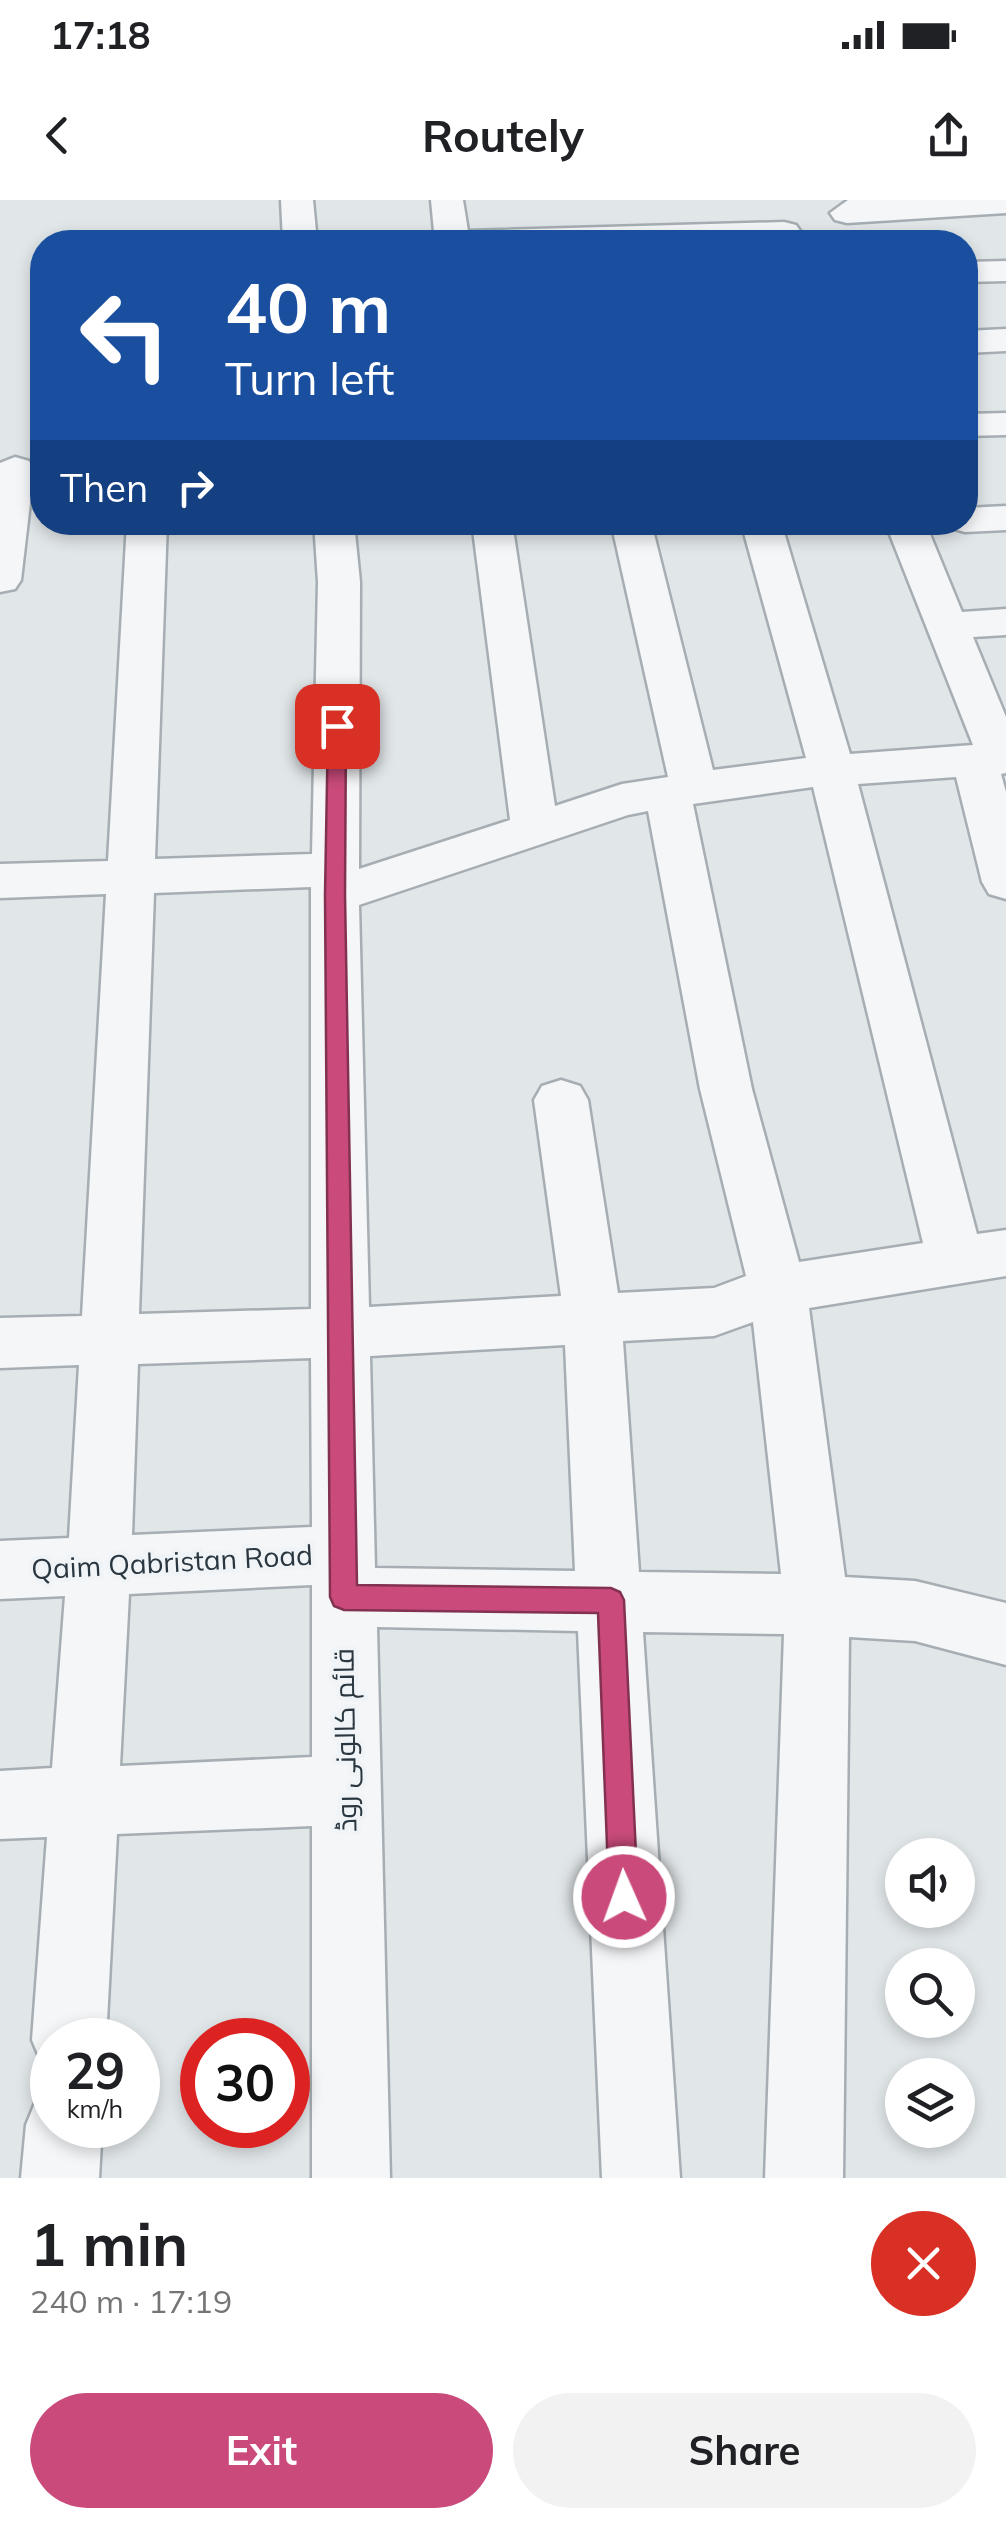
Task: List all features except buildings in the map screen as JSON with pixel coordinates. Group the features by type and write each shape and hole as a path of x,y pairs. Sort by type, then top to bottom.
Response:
{"street":[{"path":"297,200 299,230"},
{"path":"447,200 451,230"},
{"path":"875,200 847,213 1006,204"},
{"path":"978,272 1006,271"},
{"path":"978,341 1006,340"},
{"path":"978,425 1006,424"},
{"path":"0,580 19,469"},
{"path":"978,519 1006,518"},
{"path":"70,2018 99,1566 145,535"},
{"name":"قائم کالونی روڈ","path":"335,535 338,582 335,883 351,2178"},
{"path":"494,535 535,829"},
{"path":"632,535 681,790 726,1089 778,1289 817,1606 804,2178"},
{"path":"0,1343 340,1333 714,1312 778,1289 981,1257 832,771 766,535"},
{"path":"910,535 994,759 1006,882"},
{"path":"947,626 1006,622"},
{"path":"0,880 130,877 335,883 535,829 622,800 775,775 994,759"},
{"path":"560,1100 593,1319 641,2178"},
{"name":"Qaim Qabristan Road","path":"0,1570 99,1566 344,1576 611,1600 915,1612 1006,1634"},
{"path":"0,1805 346,1790"},
{"path":"60,2178 62,2148"}],"route":[{"path":"337,726 335,895 344,1597 611,1600 624,1897"}]}
